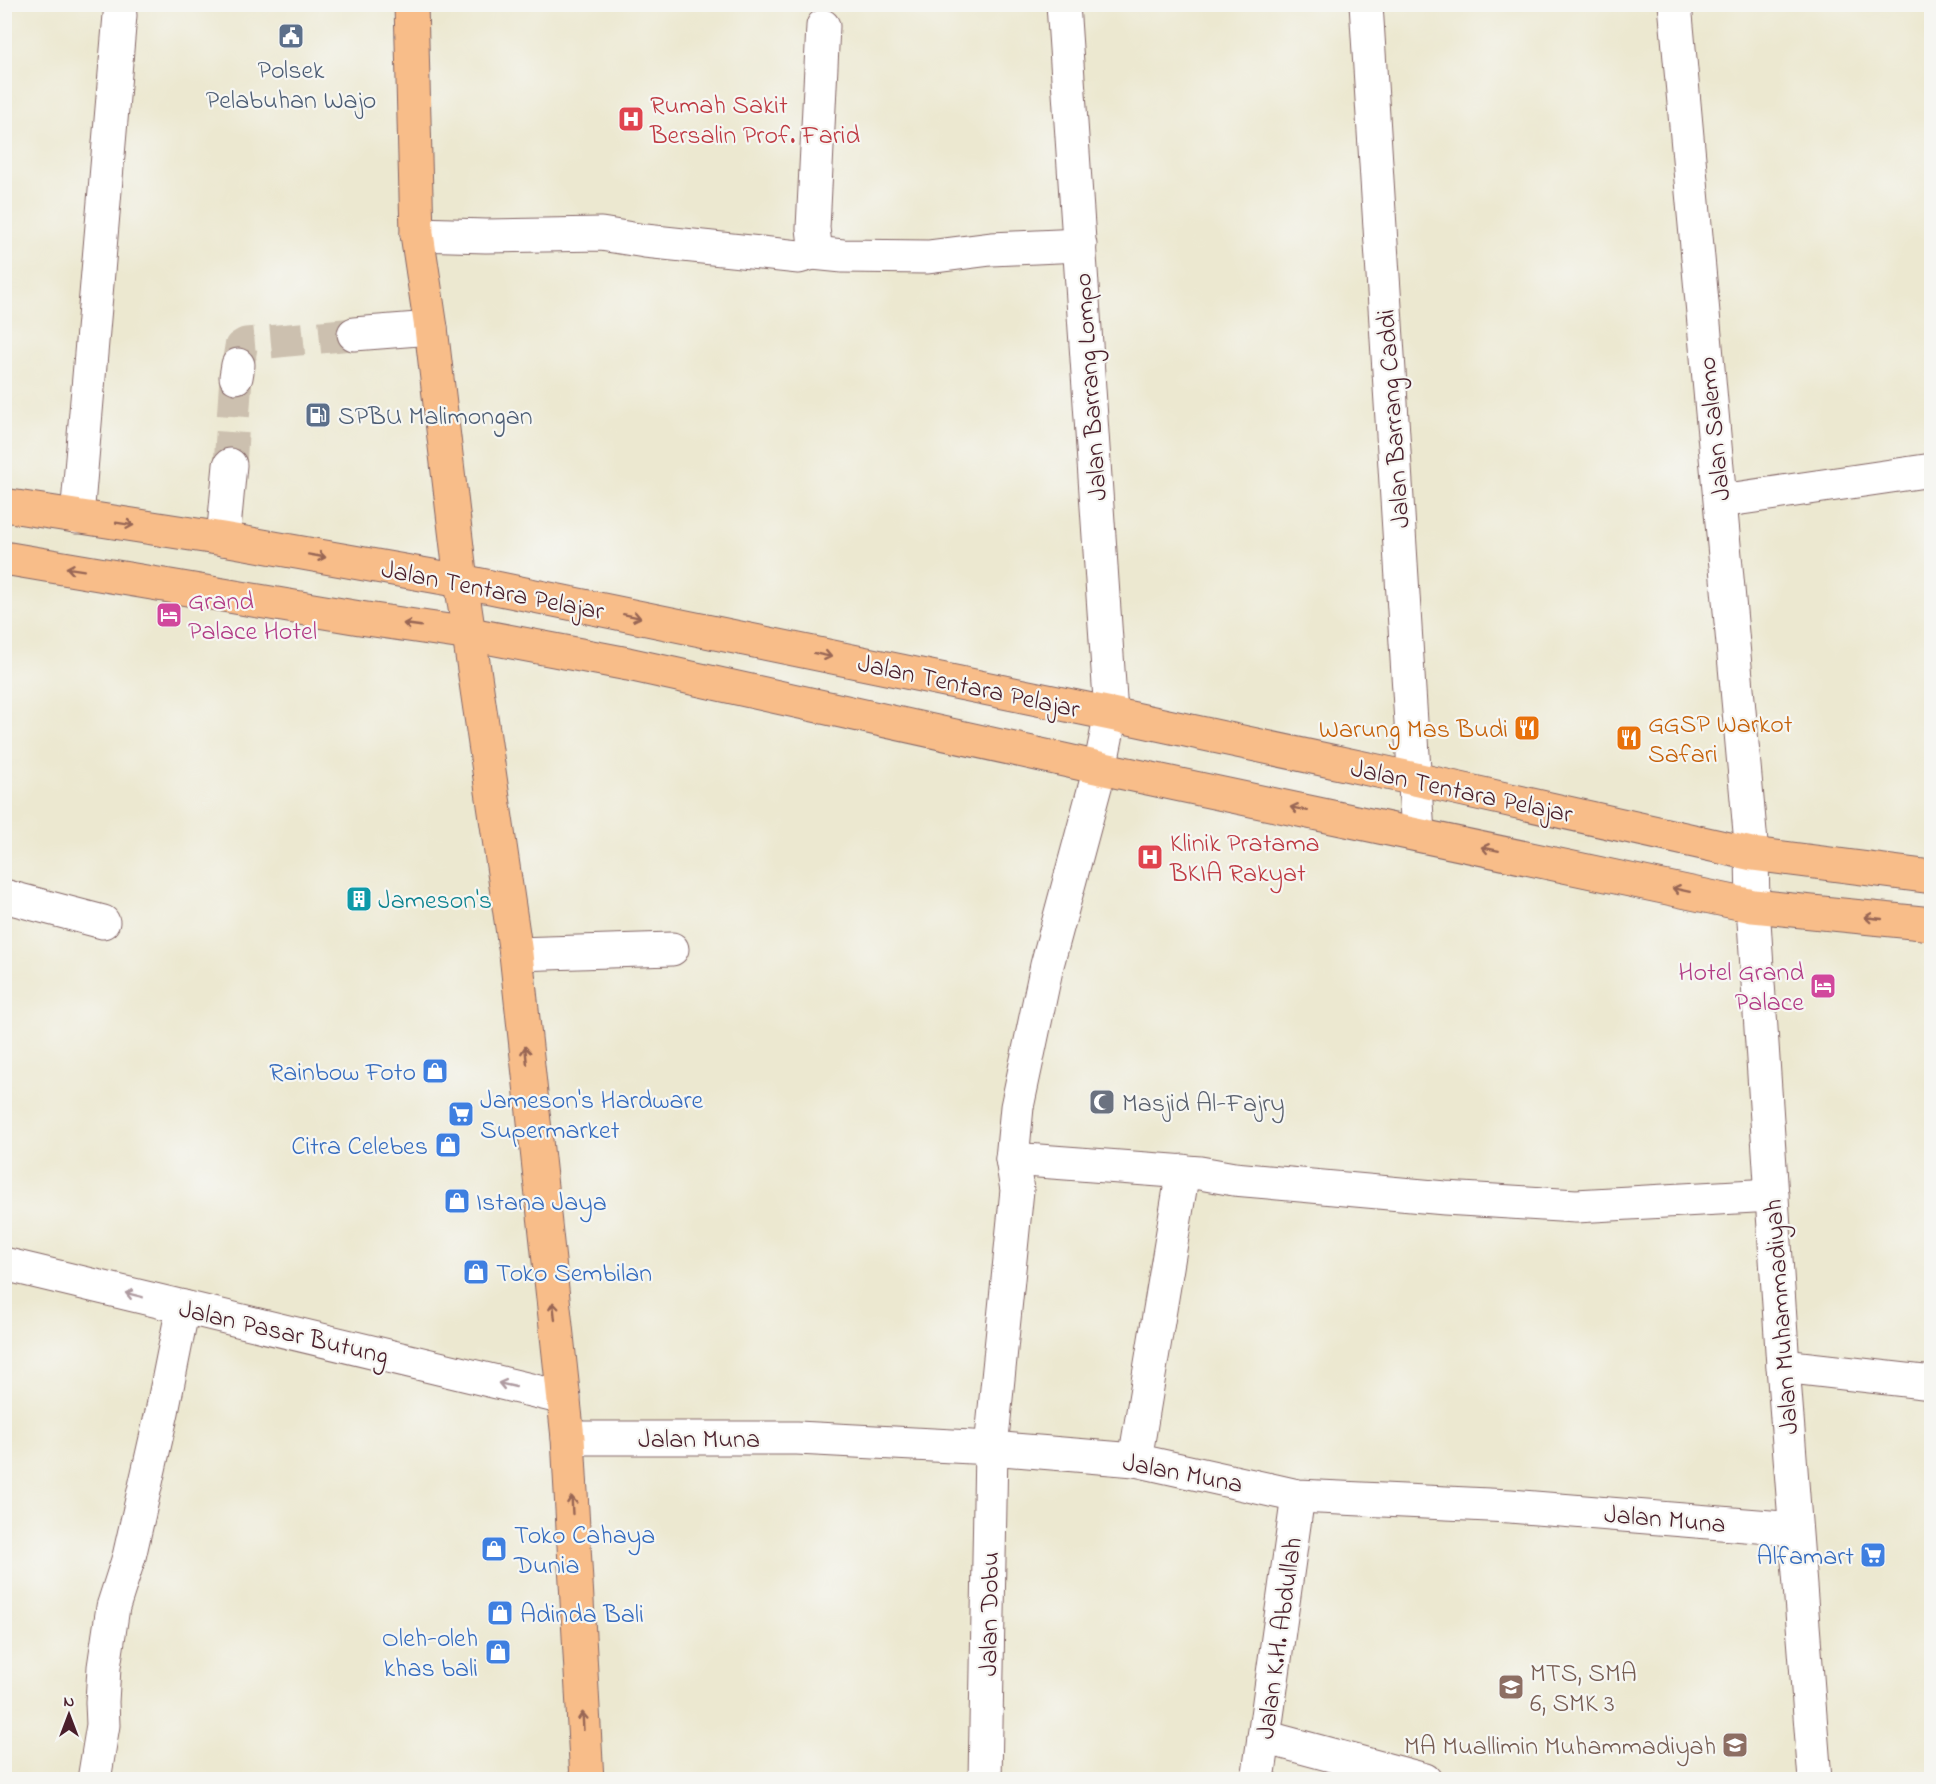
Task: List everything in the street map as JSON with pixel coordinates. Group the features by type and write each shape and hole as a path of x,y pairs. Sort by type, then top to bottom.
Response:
{"main road":[{"path":"411,4 417,234 431,328 461,581 516,954 568,1438 586,1779"},
{"name":"Jalan Tentara Pelajar","path":"4,505 224,539 461,581 1415,778 1752,854 1932,877"},
{"name":"Jalan Tentara Pelajar","path":"4,558 360,618 470,634 628,664 1100,768 1753,906 1932,924"}],"street":[{"name":"Jalan Barrang Lompo","path":"1012,1159 1017,1107 1047,965 1100,768 1111,714 1063,4"},
{"name":"Jalan Barrang Caddi","path":"1366,4 1418,834"},
{"name":"Jalan Salemo","path":"1675,4 1752,854"},
{"path":"77,517 120,15"},
{"path":"813,253 823,26"},
{"path":"417,234 486,236 601,234 645,241 799,257 813,253 843,256 928,257 991,249 1080,245"},
{"path":"354,334 431,328"},
{"path":"224,539 230,465"},
{"path":"1721,501 1932,470"},
{"name":"Jalan Muhammadiyah","path":"1752,854 1753,906 1783,1366 1815,1779"},
{"path":"4,896 103,922"},
{"path":"516,954 672,949"},
{"path":"1012,1159 1200,1173 1234,1179 1445,1198 1576,1206 1772,1195"},
{"name":"Jalan Dobu","path":"985,1779 991,1448 1017,1190 1012,1159"},
{"path":"1135,1460 1183,1172"},
{"name":"Jalan Pasar Butung","path":"4,1264 564,1398"},
{"path":"94,1779 103,1725 104,1667 113,1607 129,1557 183,1307"},
{"path":"1783,1366 1932,1383"},
{"name":"Jalan Muna","path":"568,1438 797,1438 991,1448 1135,1460 1298,1496 1510,1506 1796,1529"},
{"name":"Jalan K.H. Abdullah","path":"1258,1779 1298,1496"},
{"path":"1264,1737 1425,1779"}],"tunnel":[{"path":"238,365 241,347 246,344 354,334"},
{"path":"230,465 236,377"}],"place":[{"name":"Polsek Pelabuhan Wajo","path":"291,36"},
{"name":"Rumah Sakit Bersalin Prof. Farid","path":"631,119"},
{"name":"SPBU Malimongan","path":"318,415"},
{"name":"Grand Palace Hotel","path":"169,615"},
{"name":"Warung Mas Budi","path":"1527,728"},
{"name":"GGSP Warkot Safari","path":"1629,738"},
{"name":"Klinik Pratama BKIA Rakyat","path":"1150,857"},
{"name":"Jameson's","path":"359,899"},
{"name":"Hotel Grand Palace","path":"1823,986"},
{"name":"Rainbow Foto","path":"435,1071"},
{"name":"Masjid Al-Fajry","path":"1102,1102"},
{"name":"Jameson's Hardware Supermarket","path":"461,1114"},
{"name":"Citra Celebes","path":"448,1145"},
{"name":"Istana Jaya","path":"457,1201"},
{"name":"Toko Sembilan","path":"476,1272"},
{"name":"Toko Cahaya Dunia","path":"494,1549"},
{"name":"Alfamart","path":"1873,1555"},
{"name":"Adinda Bali","path":"500,1613"},
{"name":"Oleh-oleh khas bali","path":"498,1652"},
{"name":"MTS, SMA 6, SMK 3","path":"1511,1687"},
{"name":"MA Muallimin Muhammadiyah","path":"1735,1745"}]}
